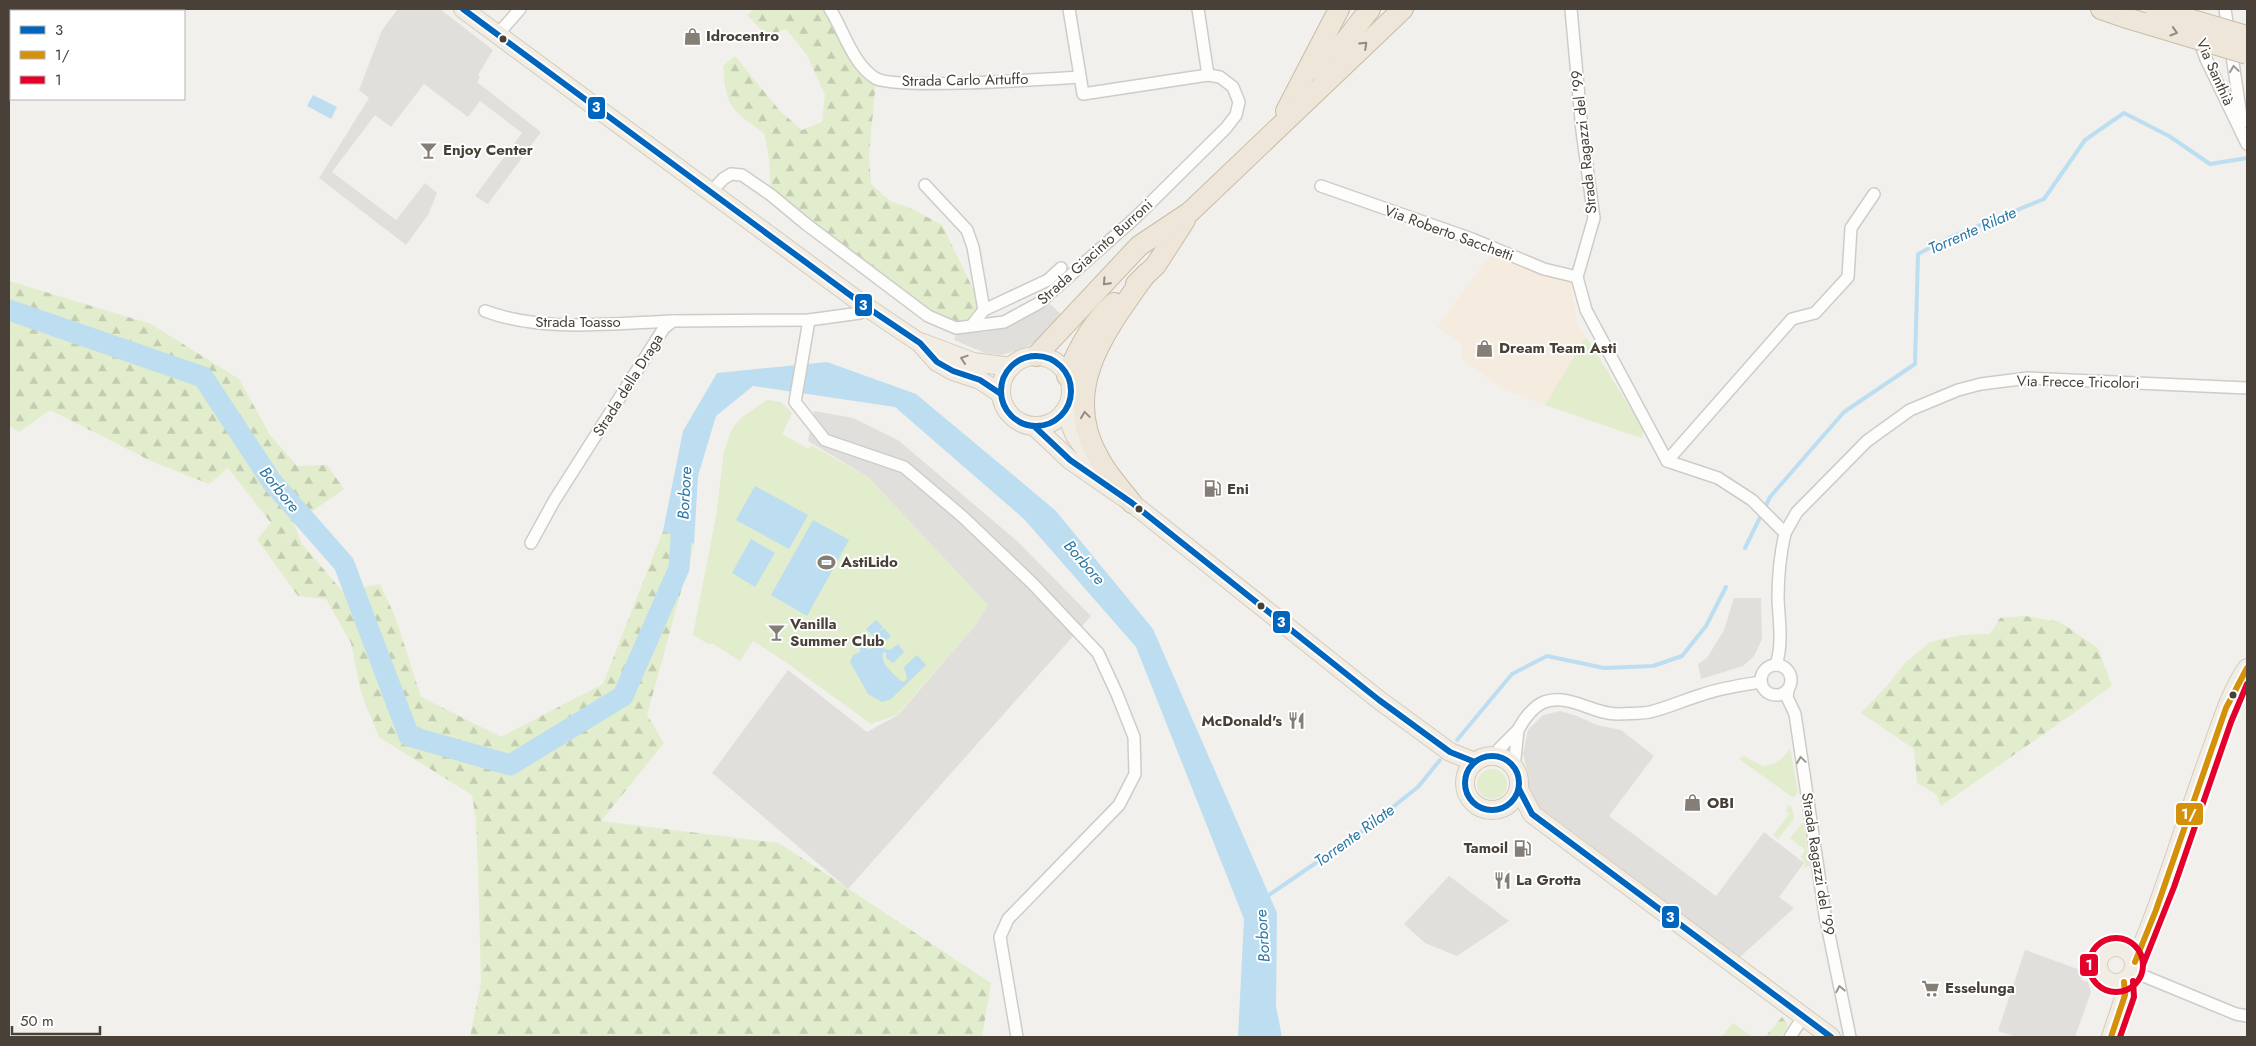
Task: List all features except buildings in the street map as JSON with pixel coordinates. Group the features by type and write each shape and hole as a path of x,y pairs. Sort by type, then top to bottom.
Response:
{"highway":[{"path":"1278,126 1339,9"},
{"path":"1278,126 1370,9"},
{"path":"1036,356 1140,246 1190,212 1278,126 1403,9"},
{"path":"2101,9 2247,54"},
{"path":"2155,9 2247,36"},
{"path":"1067,376 1075,355 1090,330 1108,308 1156,265 1190,212"},
{"path":"1132,503 1099,460 1087,429 1083,405 1086,376 1099,346 1114,320 1146,274"}],"main road":[{"path":"463,9 865,306 920,343 937,362 953,371 980,380 1001,394"},
{"path":"920,343 932,345 944,352 974,362 1011,367"},
{"path":"1035,427 1047,425 1057,420 1065,411 1071,394 1067,376 1054,362 1036,356 1020,360 1011,367 1001,384 1003,404 1016,420 1035,427 1070,460 1132,503 1319,652 1450,752 1475,762"},
{"path":"1065,411 1075,436 1094,463 1132,503"},
{"path":"2111,1037 2117,1020 2115,996 2152,925 2195,793 2239,682 2247,668"},
{"path":"1450,752 1462,768 1466,778 1468,793 1478,806 1494,810 1505,807 1514,799 1519,789"},
{"path":"1466,778 1475,762 1489,756 1497,756 1510,762 1518,774 1519,789 1532,814"},
{"path":"1505,807 1532,814 1831,1037"},
{"path":"2126,974 2101,976 2098,964 2102,953 2106,949 2118,946 2152,925"},
{"path":"2118,946 2129,951 2126,974"}],"street":[{"path":"498,34 520,9"},
{"name":"Strada Carlo Artuffo","path":"830,9 861,66 876,80 914,84 1080,77"},
{"path":"1069,9 1083,94 1208,75 1198,9"},
{"name":"Strada Ragazzi del '99","path":"1571,9 1582,131 1594,218 1577,277"},
{"name":"Via Santhià","path":"2188,9 2206,59 2246,139"},
{"name":"Via Santhià","path":"2225,9 2246,139"},
{"name":"Strada Giacinto Burroni","path":"711,192 723,179 731,174 742,175 772,195 806,224 928,316 956,328 1004,322 1039,303 1135,218 1226,128 1236,114 1239,102 1233,87 1220,76 1208,75"},
{"path":"925,185 967,230 973,247 984,310"},
{"name":"Via Roberto Sacchetti","path":"1321,186 1472,239 1544,269 1577,277"},
{"path":"1667,461 1792,319 1815,313 1848,277 1851,228 1874,194"},
{"path":"972,325 984,310 1048,280 1061,268"},
{"path":"1577,277 1586,310 1667,461 1718,478 1752,500 1785,533 1781,552 1778,598 1780,647 1776,665"},
{"name":"Strada della Draga","path":"531,543 554,502 664,328 673,321 809,320 860,313 865,306"},
{"name":"Strada Toasso","path":"485,311 508,320 548,324 673,321"},
{"path":"809,320 795,402 826,440 904,467 963,517 1033,584 1098,653 1134,737 1135,774 1119,805 1008,919 1000,937 1017,1037"},
{"name":"Via Frecce Tricolori","path":"1785,533 1797,512 1867,441 1910,410 1958,390 1981,384 2028,378 2247,388"},
{"path":"1776,665 1789,672 1792,681 1788,690 1779,696 1770,694 1762,687 1761,682 1761,677 1766,668 1776,665"},
{"path":"1497,756 1499,749 1518,730 1528,714 1543,703 1556,700 1580,704 1611,714 1649,712 1702,694 1761,682"},
{"name":"Strada Ragazzi del '99","path":"1788,690 1787,697 1795,714 1825,915 1850,1037"},
{"path":"1514,767 1518,730"},
{"path":"2126,974 2236,1014 2247,1016"},
{"path":"1790,1037 1803,1017"}],"shaded area":[{"path":"398,9 440,9 493,50 478,75 480,77 477,82 541,132 488,204 475,196 522,133 480,101 468,117 424,84 391,127 375,115 332,172 396,220 425,183 437,193 428,215 406,245 319,178 369,98 359,90 382,30"},
{"path":"1492,252 1521,266 1570,279 1576,321 1586,337 1545,405 1501,388 1461,358 1461,343 1437,327"},
{"path":"1048,302 1064,317 1037,341 1023,349 1001,355 985,353 954,340 957,331 984,332 1001,329"},
{"path":"814,411 853,418 898,440 1017,541 1091,616 848,889 712,773 788,670 867,732 898,715 975,626 988,605 868,477 808,441"},
{"path":"1734,598 1761,598 1762,639 1754,656 1743,666 1701,679 1698,664 1707,658 1724,630"},
{"path":"1560,711 1597,725 1621,730 1654,756 1609,816 1716,896 1764,832 1804,863 1779,897 1794,908 1740,957 1529,799 1528,773 1523,754 1528,730 1543,715"},
{"path":"1449,876 1509,921 1457,956 1425,943 1404,924"},
{"path":"2025,950 2083,971 2081,980 2088,982 2091,992 2075,1037 2016,1037 1998,1031"}],"green space":[{"path":"754,9 830,9 876,80 869,155 871,184 890,201 910,208 942,225 980,303 972,325 928,316 771,195 769,157 764,133 732,107 726,92 723,66 735,56 780,111 802,130 822,122 825,95 807,55 786,29 767,36 747,15"},
{"path":"9,281 151,324 239,379 270,435 297,466 327,465 344,489 294,524 302,544 343,592 380,584 396,619 421,697 501,737 603,684 663,531 694,544 647,715 664,743 601,821 779,843 991,983 982,1037 470,1037 481,983 476,820 472,795 379,737 361,692 351,643 326,599 298,596 257,539 271,523 228,468 209,484 151,461 50,410 19,432 9,426"},
{"path":"1586,337 1644,430 1641,438 1545,405"},
{"name":"AstiLido","path":"767,400 781,402 792,413 782,434 809,449 811,445 868,477 988,605 975,626 897,715 871,724 787,663 753,641 740,661 712,643 710,645 693,635 716,516 724,451 732,429 741,418"},
{"path":"2025,616 2060,622 2098,648 2112,686 1941,806 1936,794 1917,783 1914,749 1861,713 1886,687 1905,663 1930,642 1962,635 1990,634 2000,618"},
{"path":"1790,748 1798,792 1794,797 1739,759 1743,756 1764,766 1782,758"},
{"path":"1492,769 1503,773 1507,784 1503,795 1492,799 1481,795 1477,784 1481,773"},
{"path":"1788,805 1792,807 1794,819 1778,839 1773,835 1789,814 1786,811"},
{"path":"1803,822 1810,865 1803,869 1805,864 1801,857 1805,850 1790,838"},
{"path":"1782,1017 1788,1026 1781,1037 1765,1037"},
{"path":"1733,1023 1753,1037 1721,1037"}],"water":[{"path":"313,95 337,107 331,119 307,106"},
{"path":"827,362 916,394 1055,510 1153,629 1277,913 1276,1006 1282,1037 1238,1037 1244,919 1136,647 1024,519 895,407 753,386 716,416 698,476 694,544 663,531 683,431 717,373"},
{"path":"755,486 808,515 789,549 736,520"},
{"path":"813,520 849,540 807,616 771,595"},
{"path":"751,539 775,553 755,587 732,573"},
{"path":"876,620 883,627 877,633 884,628 891,636 883,643 883,648 890,650 898,644 904,652 893,663 886,658 886,653 883,652 885,664 901,681 904,682 907,678 904,667 917,655 926,665 891,699 882,702 868,694 850,662 853,655 860,652 860,642 868,641 867,650 878,647 880,643 866,629"}],"waterway":[{"name":"Torrente Rilate","path":"1745,548 1770,497 1844,412 1915,364 1918,254 1951,237 2044,199 2085,140 2124,113 2169,136 2210,164 2247,158"},
{"name":"Borbore","path":"9,310 203,377 272,482 344,564 409,736 510,765 623,696 679,568 683,510"},
{"name":"Torrente Rilate","path":"1457,740 1512,674 1547,656 1604,668 1653,666 1682,656 1706,626 1726,587"},
{"name":"Torrente Rilate","path":"1266,897 1364,830 1418,787 1440,760"}],"transit line":[{"name":"3","path":"463,9 865,306 920,343 937,362 953,371 980,380 1001,394"},
{"name":"3","path":"1036,356 1049,359 1061,366 1068,378 1071,391 1068,404 1061,416 1049,423 1036,426 1023,423 1011,416 1004,404 1001,391 1004,378 1011,366 1023,359 1036,356"},
{"name":"3","path":"1035,427 1070,460 1132,503 1379,700 1450,752 1475,762"},
{"name":"1/","path":"2135,962 2156,910 2226,708 2247,668"},
{"name":"1","path":"2143,965 2174,887 2231,722 2247,684"},
{"name":"3","path":"1492,756 1502,758 1511,764 1517,773 1519,783 1517,793 1511,802 1502,808 1492,810 1482,808 1473,802 1467,793 1465,783 1467,773 1473,764 1482,758 1492,756"},
{"name":"3","path":"1519,789 1532,814 1831,1037"},
{"name":"1","path":"2111,938 2121,938 2131,942 2139,950 2143,965 2139,980 2131,988 2121,992 2111,992 2101,988 2093,980 2089,970 2089,960 2093,950 2101,942 2111,938"},
{"name":"1","path":"2120,1037 2134,997 2133,981"},
{"name":"1/","path":"2111,1037 2125,995 2124,982"}],"place":[{"name":"Idrocentro","path":"692,36"},
{"name":"Enjoy Center","path":"429,150"},
{"name":"Dream Team Asti","path":"1485,348"},
{"name":"Eni","path":"1213,489"},
{"name":"AstiLido","path":"827,562"},
{"name":"Vanilla Summer Club","path":"776,633"},
{"name":"McDonald's","path":"1296,721"},
{"name":"OBI","path":"1693,803"},
{"name":"Tamoil","path":"1522,848"},
{"name":"La Grotta","path":"1502,880"},
{"name":"Esselunga","path":"1931,988"}]}
